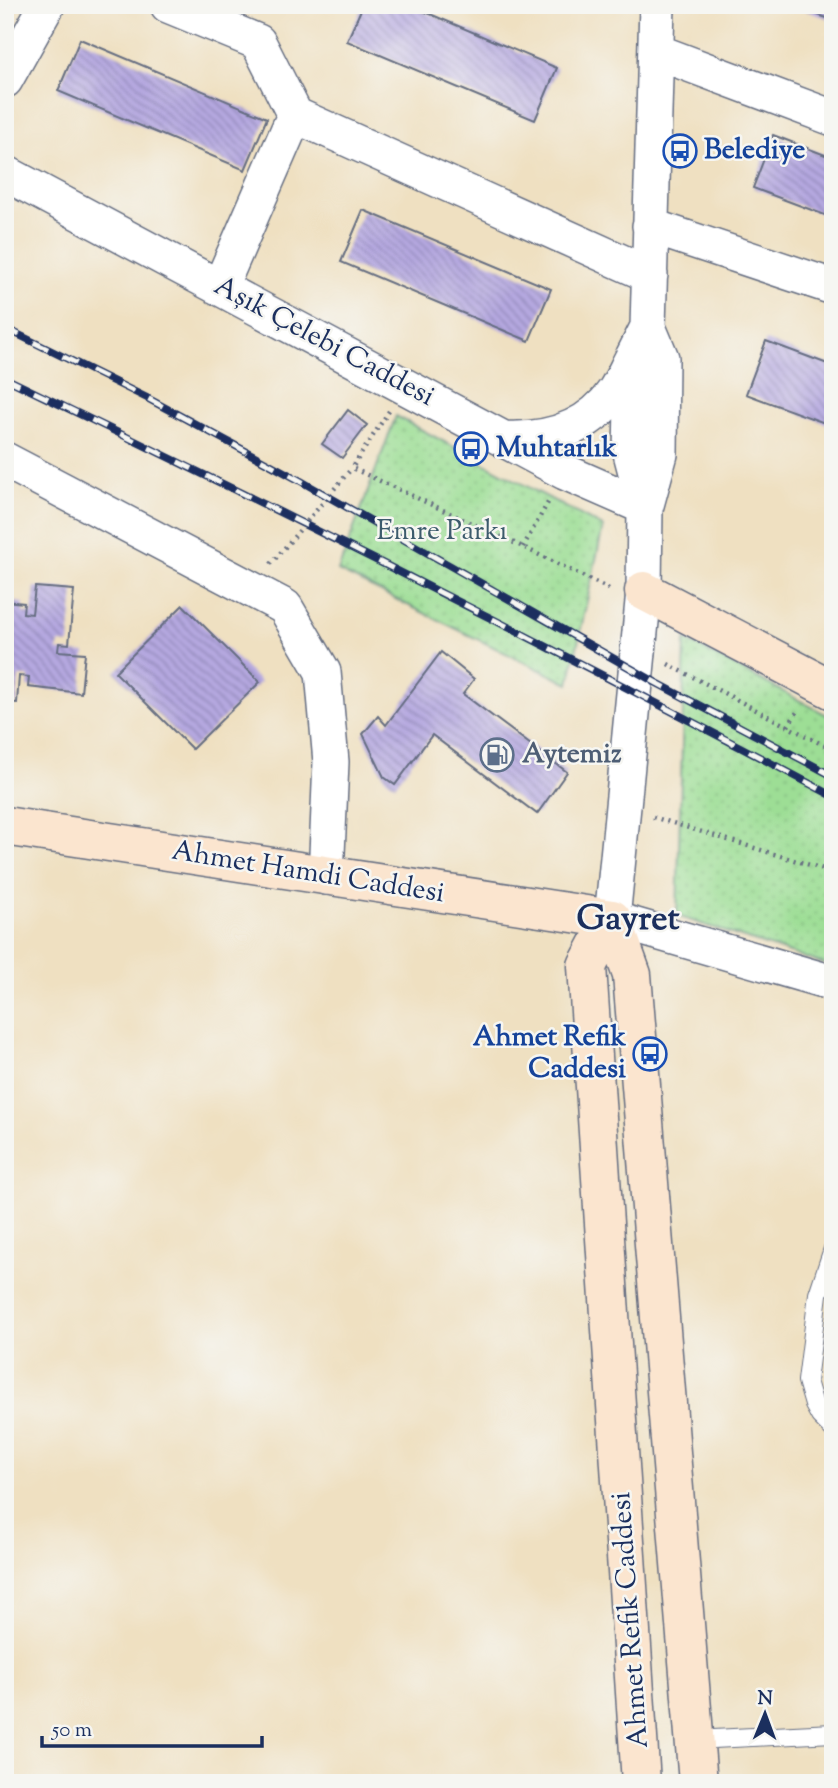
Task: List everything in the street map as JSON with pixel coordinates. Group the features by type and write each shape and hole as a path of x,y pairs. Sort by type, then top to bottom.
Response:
{"main road":[{"path":"644,598 833,690"},
{"name":"Ahmet Hamdi Caddesi","path":"5,826 612,919"},
{"name":"Ahmet Refik Caddesi","path":"612,919 632,975 698,1783"},
{"name":"Ahmet Refik Caddesi","path":"612,919 587,965 641,1783"}],"street":[{"path":"5,80 47,5"},
{"path":"168,5 258,42 295,115 650,275"},
{"name":"Ahmet Refik Caddesi","path":"612,919 644,598 645,507 660,454 661,358 641,342 650,275 657,5"},
{"path":"657,52 833,118"},
{"path":"220,287 295,115"},
{"name":"Aşık Çelebi Caddesi","path":"5,173 565,472 645,507"},
{"path":"650,226 833,287"},
{"path":"504,439 546,437 585,421 614,392 641,342"},
{"path":"5,460 285,607 323,672 331,762 326,877"},
{"path":"612,919 833,982"}],"lane":[{"path":"833,1249 818,1294 807,1381 814,1405 820,1416 833,1429"},
{"path":"694,1740 833,1733"}],"path":[{"path":"250,589 352,468 406,386"},
{"path":"352,468 523,547 644,598"},
{"path":"523,547 565,472"},
{"path":"639,649 833,750"},
{"path":"623,808 833,872"}],"green space":[{"name":"Emre Parkı","path":"396,416 603,527 569,684 338,571"},
{"path":"685,640 833,718 833,967 677,916"}],"building":[{"path":"363,5 409,5 557,68 535,120 347,41"},
{"path":"833,5 833,20 792,6"},
{"path":"80,39 267,118 245,170 58,91"},
{"path":"773,135 833,158 833,218 753,188"},
{"path":"363,210 551,289 529,341 341,262"},
{"path":"766,341 833,366 833,426 746,394"},
{"path":"348,410 367,425 342,458 322,444"},
{"path":"35,587 74,590 69,644 59,643 58,651 85,653 81,693 28,687 29,677 19,676 17,703 5,702 5,601 24,603 23,613 32,614"},
{"path":"183,605 260,682 192,749 115,672"},
{"path":"441,652 474,679 463,694 567,772 537,814 432,735 395,785 384,777 363,734 378,716 386,725"}],"railway":[{"path":"5,328 147,398 299,480 655,682 833,776"},
{"path":"5,378 421,583 833,796"}],"place":[{"name":"Belediye","path":"680,151"},
{"name":"Muhtarlık","path":"471,449"},
{"name":"Aytemiz","path":"497,755"},
{"name":"Ahmet Refik Caddesi","path":"650,1054"}],"district":[{"name":"Gayret","path":"628,920"}]}
